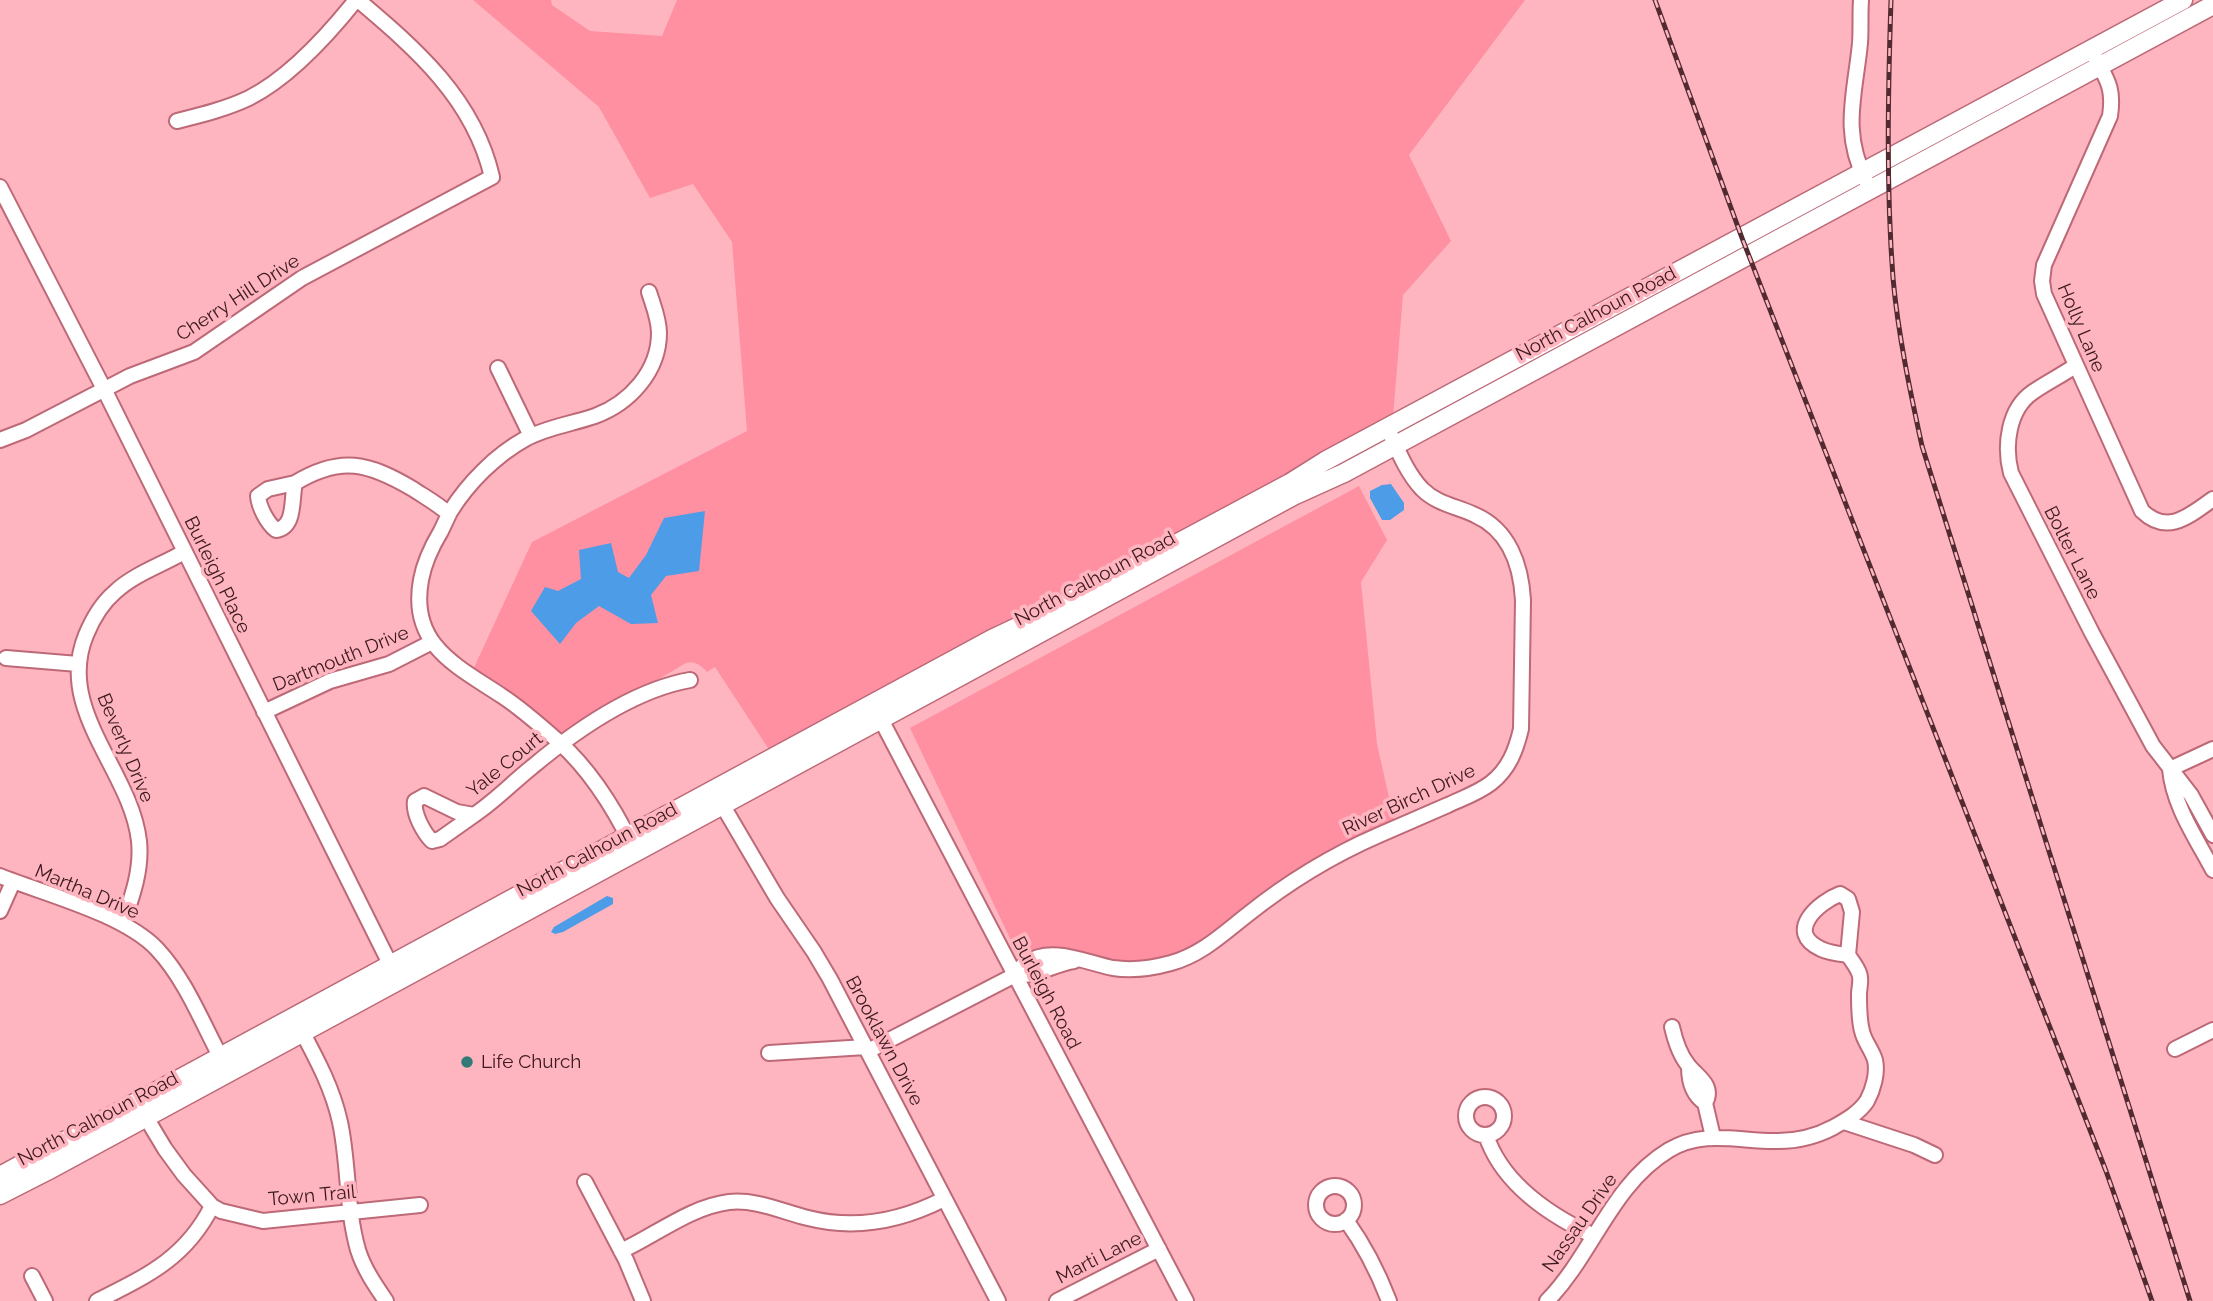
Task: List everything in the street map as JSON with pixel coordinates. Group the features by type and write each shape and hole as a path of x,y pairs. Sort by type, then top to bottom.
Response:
{"main road":[{"name":"North Calhoun Road","path":"0,1176 2183,0"},
{"name":"North Calhoun Road","path":"0,1195 146,1117 300,1028 399,981 1293,496 1396,445 2213,5"}],"street":[{"path":"177,121 235,104 272,84 297,63 357,0"},
{"name":"Cherry Hill Drive","path":"0,440 26,430 130,376 194,352 302,278 492,177 490,165 473,126 448,86 357,0"},
{"path":"1861,0 1860,41 1851,108 1852,138 1862,173 1871,190"},
{"name":"Holly Lane","path":"2091,50 2113,98 2110,116 2044,265 2044,294 2142,511 2155,521 2172,522 2190,515 2210,501"},
{"name":"Burleigh Place","path":"0,187 104,389 399,981"},
{"path":"636,853 602,793 578,761 503,697 449,661 432,642 423,619 419,596 423,570 449,513 481,473 511,448 531,436 612,409 623,402 640,384 647,374 659,334 649,292"},
{"name":"Bolter Lane","path":"2075,366 2031,393 2021,403 2009,433 2009,463 2019,490 2153,746 2191,795 2213,835"},
{"path":"498,368 531,436"},
{"name":"River Birch Drive","path":"867,1049 1015,975 1026,962 1041,957 1068,955 1115,968 1132,969 1180,961 1214,942 1248,914 1313,869 1356,845 1478,791 1502,773 1511,760 1521,729 1522,590 1516,557 1506,540 1487,521 1439,502 1422,488 1412,476 1387,427"},
{"path":"295,483 317,470 331,466 370,468 397,480 449,513"},
{"name":"Beverly Drive","path":"123,923 136,880 139,851 137,831 127,798 85,708 77,672 78,664 84,641 102,604 129,582 184,552"},
{"name":"Dartmouth Drive","path":"264,712 314,687 389,664 432,642"},
{"path":"6,658 78,664"},
{"name":"Yale Court","path":"474,815 561,744 622,706 674,683 690,680"},
{"name":"Burleigh Road","path":"872,704 1186,1301"},
{"path":"2170,769 2213,749"},
{"name":"Bolter Lane","path":"2170,769 2171,784 2177,799 2213,870"},
{"name":"Brooklawn Drive","path":"723,806 777,898 814,952 998,1301"},
{"path":"0,911 7,879"},
{"name":"Martha Drive","path":"7,879 123,923 157,949 172,968 220,1056"},
{"path":"1843,1122 1862,1108 1871,1093 1875,1076 1875,1061 1862,1032 1860,975 1848,955"},
{"path":"1672,1027 1675,1040 1689,1067 1699,1074 1707,1088 1709,1096 1705,1103 1713,1138"},
{"path":"300,1028 332,1092 344,1142 350,1212 362,1262 386,1301"},
{"path":"2175,1049 2213,1030"},
{"path":"769,1053 867,1049"},
{"name":"Town Trail","path":"137,1101 165,1149 212,1206 264,1221 419,1205"},
{"path":"1843,1122 1914,1145 1935,1155"},
{"name":"Nassau Drive","path":"1547,1301 1576,1267 1616,1200 1632,1181 1668,1150 1684,1143 1713,1138 1777,1142 1794,1140 1826,1131 1843,1122"},
{"path":"1486,1135 1496,1158 1528,1195 1562,1220 1594,1236"},
{"path":"585,1182 621,1251 643,1301"},
{"path":"621,1251 713,1205 732,1202 759,1205 826,1222 861,1224 897,1217 944,1199"},
{"path":"97,1301 140,1280 173,1258 204,1224 212,1206"},
{"path":"1346,1220 1361,1241 1389,1301"},
{"name":"Marti Lane","path":"1057,1301 1159,1249"},
{"path":"32,1276 44,1301"}],"shaded area":[{"path":"473,0 551,0 552,5 590,31 662,36 677,0 1525,0 1409,155 1451,241 1403,295 1393,417 770,751 715,667 707,672 698,664 686,663 564,735 559,735 472,672 532,542 747,431 732,242 693,184 650,198 599,107"},
{"path":"1359,486 1387,540 1361,582 1377,744 1397,833 1353,854 1297,887 1208,954 1193,961 1107,973 1079,967 1062,968 1041,977 1036,984 1036,993 910,728"}],"water":[{"path":"1391,484 1404,503 1404,510 1390,520 1382,520 1370,498 1370,491"},
{"path":"705,511 699,571 666,576 651,595 658,623 631,624 599,606 576,623 560,644 531,611 545,587 558,591 581,579 579,550 611,543 618,572 629,578 646,555 664,518"},
{"path":"607,896 613,898 613,904 563,932 551,932 554,927"}],"railway":[{"path":"1655,0 1742,238 2106,1171 2152,1301"},
{"path":"1891,0 1888,139 1893,278 1901,341 1922,446 2190,1301"}],"place":[{"name":"Life Church","path":"467,1062"}]}
